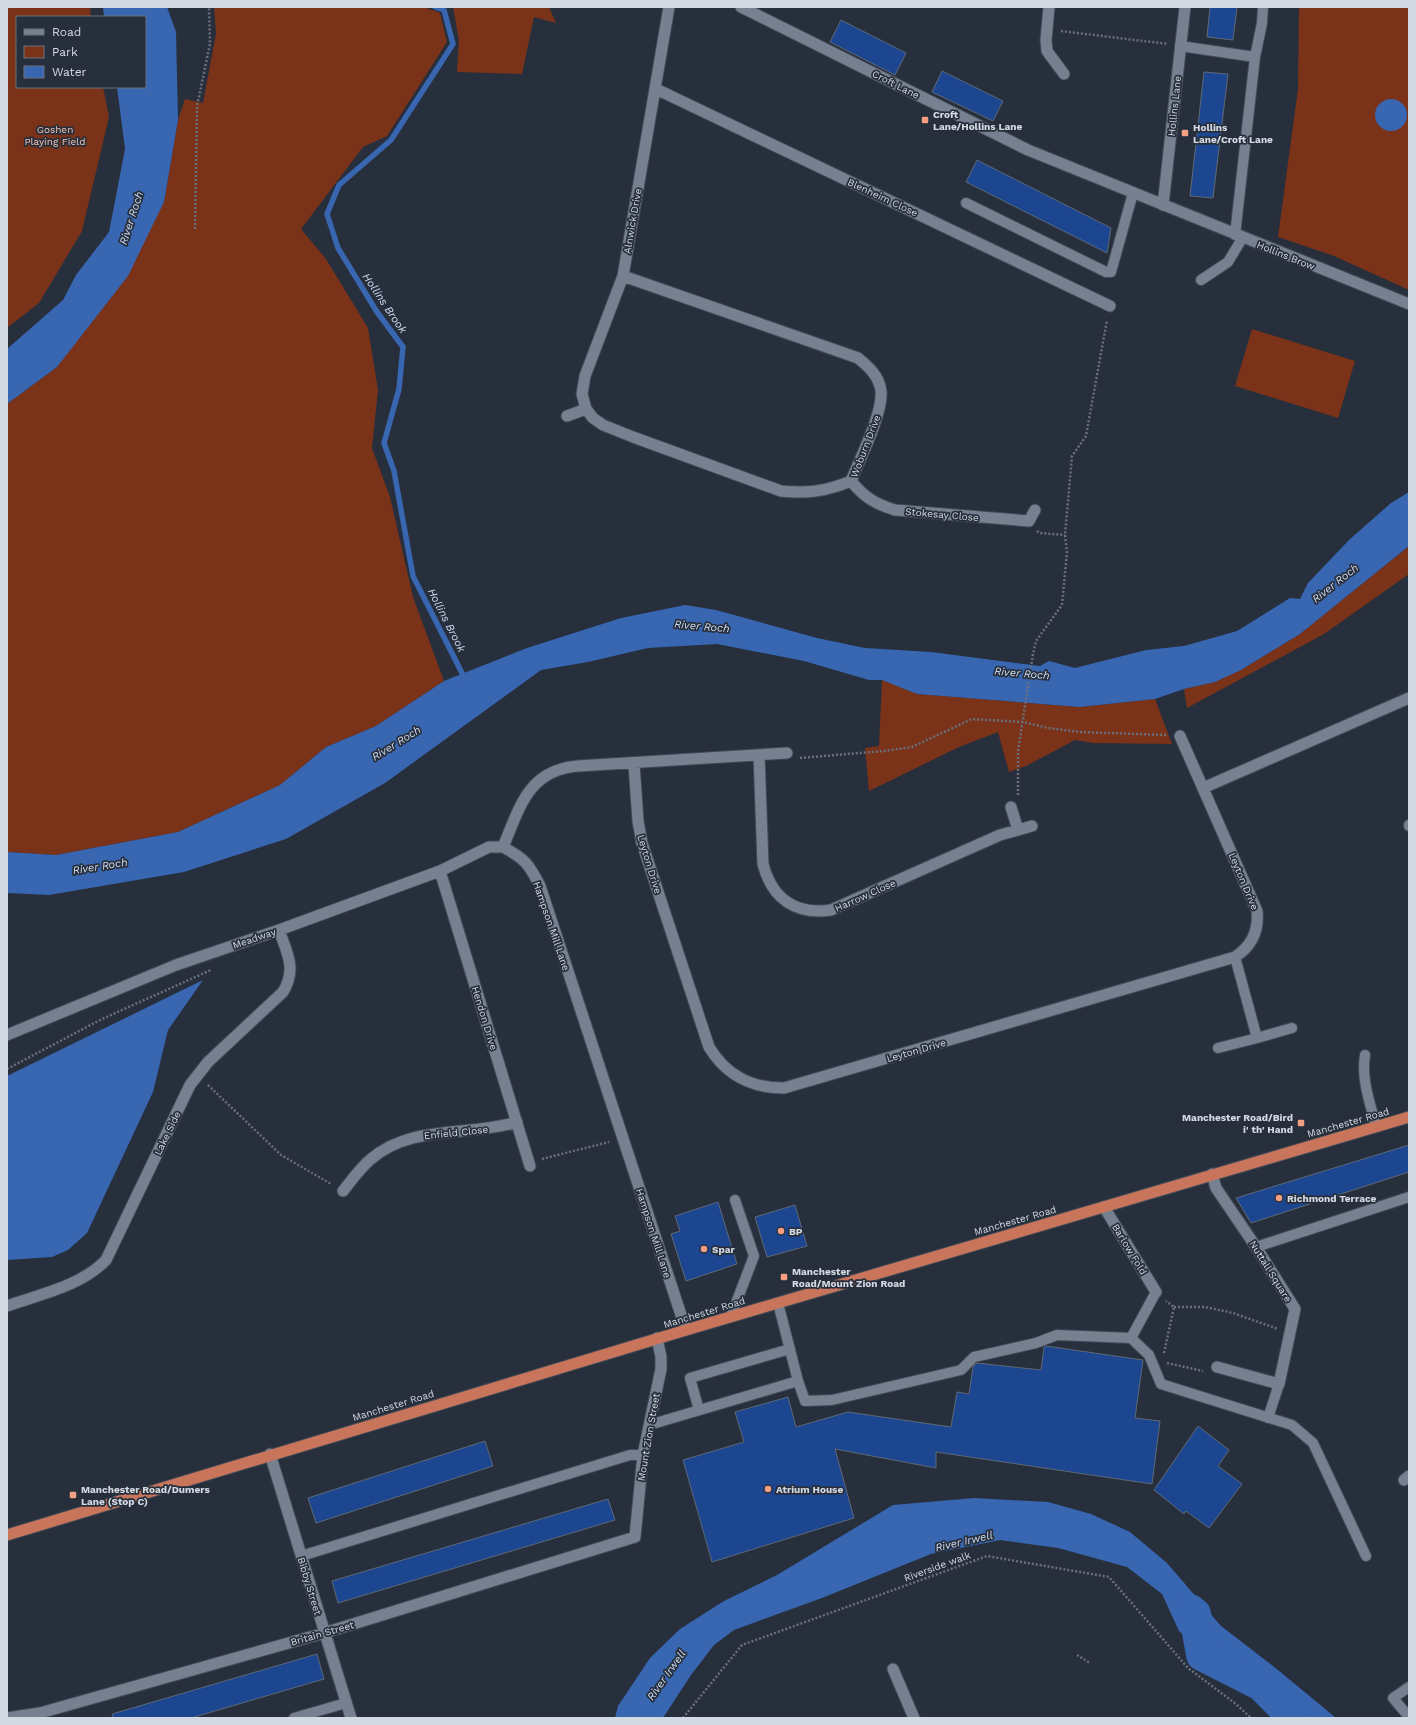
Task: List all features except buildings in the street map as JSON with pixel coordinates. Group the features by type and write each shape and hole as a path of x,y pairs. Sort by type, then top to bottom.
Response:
{"highway":[{"name":"Manchester Road","path":"7,1535 270,1454 657,1338 1409,1116"}],"street":[{"name":"Alnwick Drive","path":"586,409 582,394 585,376 623,276 669,7"},
{"name":"Croft Lane","path":"741,7 1028,150 1162,205"},
{"path":"1049,7 1047,51 1064,74"},
{"name":"Hollins Lane","path":"1162,205 1185,7"},
{"name":"Blenheim Close","path":"656,89 1110,306"},
{"name":"Hollins Brow","path":"1162,205 1409,304"},
{"name":"Woburn Drive","path":"586,409 593,418 603,425 627,435 781,491 801,493 817,492 851,482 880,407 881,390 875,374 858,358 623,276"},
{"path":"567,416 586,409"},
{"name":"Stokesay Close","path":"851,482 863,496 878,505 895,510 1029,521"},
{"path":"1029,521 1035,510"},
{"path":"1203,788 1409,698"},
{"name":"Leyton Drive","path":"634,764 638,821 642,843 704,1034 716,1059 726,1069 748,1083 771,1088 796,1085 1235,957 1245,950 1253,940 1257,931 1257,911 1180,736"},
{"path":"503,846 524,796 531,787 547,774 567,767 634,764 787,753"},
{"name":"Harrow Close","path":"759,754 763,864 773,888 783,899 801,909 811,911 831,910 1000,836 1032,826"},
{"path":"1011,807 1018,830"},
{"name":"Meadway","path":"7,1035 176,965 279,930 440,871 476,852 489,847 503,846"},
{"name":"Hampson Mill Lane","path":"503,846 519,856 530,866 540,886 686,1330"},
{"name":"Hendon Drive","path":"440,871 529,1164"},
{"name":"Lake Side","path":"7,1306 77,1281 96,1270 106,1260 190,1085 208,1062 283,992 289,983 291,974 290,963 279,930"},
{"name":"Enfield Close","path":"343,1191 371,1159 398,1142 429,1134 497,1128 517,1122"},
{"name":"Nuttall Square","path":"1212,1174 1216,1188 1256,1247 1295,1309 1279,1384"},
{"name":"Barlow Fold","path":"1104,1207 1156,1292"},
{"name":"Mount Zion Street","path":"635,1536 643,1456 661,1369 661,1357 657,1338"},
{"path":"1217,1367 1279,1384"},
{"name":"Bibby Street","path":"270,1454 351,1718"},
{"name":"Britain Street","path":"7,1718 41,1715 324,1632 635,1536"},
{"path":"893,1669 914,1718"}],"lane":[{"path":"1201,280 1228,262 1239,236 1255,57 1262,23 1263,7"},
{"path":"1180,46 1255,57"},
{"path":"966,203 1106,272 1111,272 1133,193"},
{"path":"1235,957 1257,1038"},
{"path":"1218,1048 1292,1028"},
{"path":"1365,1055 1363,1066 1364,1079 1376,1126"},
{"path":"1256,1247 1409,1197"},
{"path":"731,1316 754,1256 735,1200"},
{"path":"1131,1338 1156,1292"},
{"path":"778,1303 798,1381 805,1401 832,1400 961,1370 974,1357 1036,1343 1057,1335 1131,1338 1149,1355 1161,1384 1292,1425 1313,1443 1366,1556"},
{"path":"699,1410 690,1378 790,1349"},
{"path":"649,1425 798,1381"},
{"path":"1268,1418 1279,1384"},
{"path":"301,1556 630,1455 643,1456"},
{"path":"1409,1687 1393,1698 1409,1717"},
{"path":"294,1718 346,1703"}],"path":[{"path":"196,230 197,106 210,44 209,7"},
{"path":"1047,29 1180,46"},
{"path":"1011,807 1019,793 1018,751 1036,641 1062,605 1067,552 1065,535 1072,456 1086,436 1110,306"},
{"path":"1029,521 1040,533 1065,535"},
{"path":"787,753 788,759 884,751 912,747 972,719 1023,722 1048,728 1080,732 1180,736"},
{"path":"7,1070 102,1019 213,969"},
{"path":"198,1075 281,1155 343,1191"},
{"path":"529,1164 623,1138"},
{"path":"1156,1292 1174,1307 1205,1307 1233,1313 1290,1333"},
{"path":"1163,1355 1174,1307"},
{"path":"1162,1362 1205,1371 1217,1367"},
{"name":"Riverside walk","path":"683,1718 742,1645 988,1556 1109,1577 1188,1668 1236,1704 1251,1718"},
{"path":"1077,1655 1090,1663"}],"green space":[{"name":"Goshen Playing Field","path":"7,7 90,7 91,16 16,16 16,88 103,88 109,117 82,231 39,303 7,328"},
{"path":"214,7 424,7 440,13 447,42 387,136 363,147 301,229 326,259 368,328 378,390 372,448 390,497 413,597 444,681 376,726 326,747 280,785 178,832 56,855 7,852 7,404 57,367 164,202 178,120 185,99 203,103 216,33"},
{"path":"453,7 549,7 556,23 534,17 522,74 457,72 459,41"},
{"path":"1299,7 1409,7 1409,290 1334,256 1278,237 1298,89"},
{"path":"1252,329 1355,361 1338,418 1235,386"},
{"path":"1409,546 1409,574 1324,634 1187,708 1184,689 1215,682 1241,670 1300,634"},
{"path":"882,680 917,694 1080,707 1155,699 1172,744 1093,743 1075,740 1026,766 1009,772 998,732 959,747 869,791 865,748 879,746"}],"water":[{"name":"River Roch","path":"103,7 167,7 176,32 178,120 164,202 128,276 57,367 7,404 7,349 63,300 76,275 109,232 125,149 117,88 146,88 146,16 104,16"},
{"path":"1388,99 1394,99 1404,106 1407,115 1406,121 1400,128 1394,131 1388,131 1378,124 1375,118 1375,112 1382,102"},
{"name":"River Roch","path":"1409,492 1409,546 1300,634 1241,670 1215,682 1184,689 1155,699 1080,707 917,694 882,680 869,680 804,661 717,644 648,648 588,662 541,670 385,783 286,839 184,872 49,895 7,893 7,852 56,855 178,832 280,785 326,747 376,726 444,681 527,648 621,618 685,605 716,610 817,638 865,648 931,652 1040,666 1049,661 1075,668 1146,650 1184,646 1237,631 1290,598 1300,599 1308,583 1349,540 1391,503"},
{"path":"203,980 168,1030 153,1092 87,1233 68,1250 52,1257 7,1260 7,1076"},
{"path":"974,1498 1048,1502 1091,1514 1130,1532 1167,1563 1221,1626 1278,1670 1336,1718 1279,1718 1179,1631 1162,1594 1127,1567 1058,1548 1000,1540 931,1554 822,1598 734,1630 714,1645 691,1675 663,1718 615,1718 618,1706 650,1658 680,1629 724,1601 777,1575 893,1505"}],"waterway":[{"name":"Hollins Brook","path":"435,7 444,10 453,44 391,140 339,185 327,214 338,248 377,312 403,347 399,389 384,443 394,471 413,576 465,679"},
{"name":"River Irwell","path":"1190,1610 1195,1614 1202,1655 1261,1685 1294,1718"}],"place":[{"name":"Croft Lane/Hollins Lane","path":"925,120"},
{"name":"Hollins Lane/Croft Lane","path":"1185,133"},
{"name":"Manchester Road/Bird i' th' Hand","path":"1301,1123"},
{"name":"Richmond Terrace","path":"1279,1198"},
{"name":"BP","path":"781,1231"},
{"name":"Spar","path":"704,1249"},
{"name":"Manchester Road/Mount Zion Road","path":"784,1277"},
{"name":"Atrium House","path":"768,1489"},
{"name":"Manchester Road/Dumers Lane (Stop C)","path":"73,1495"}]}
